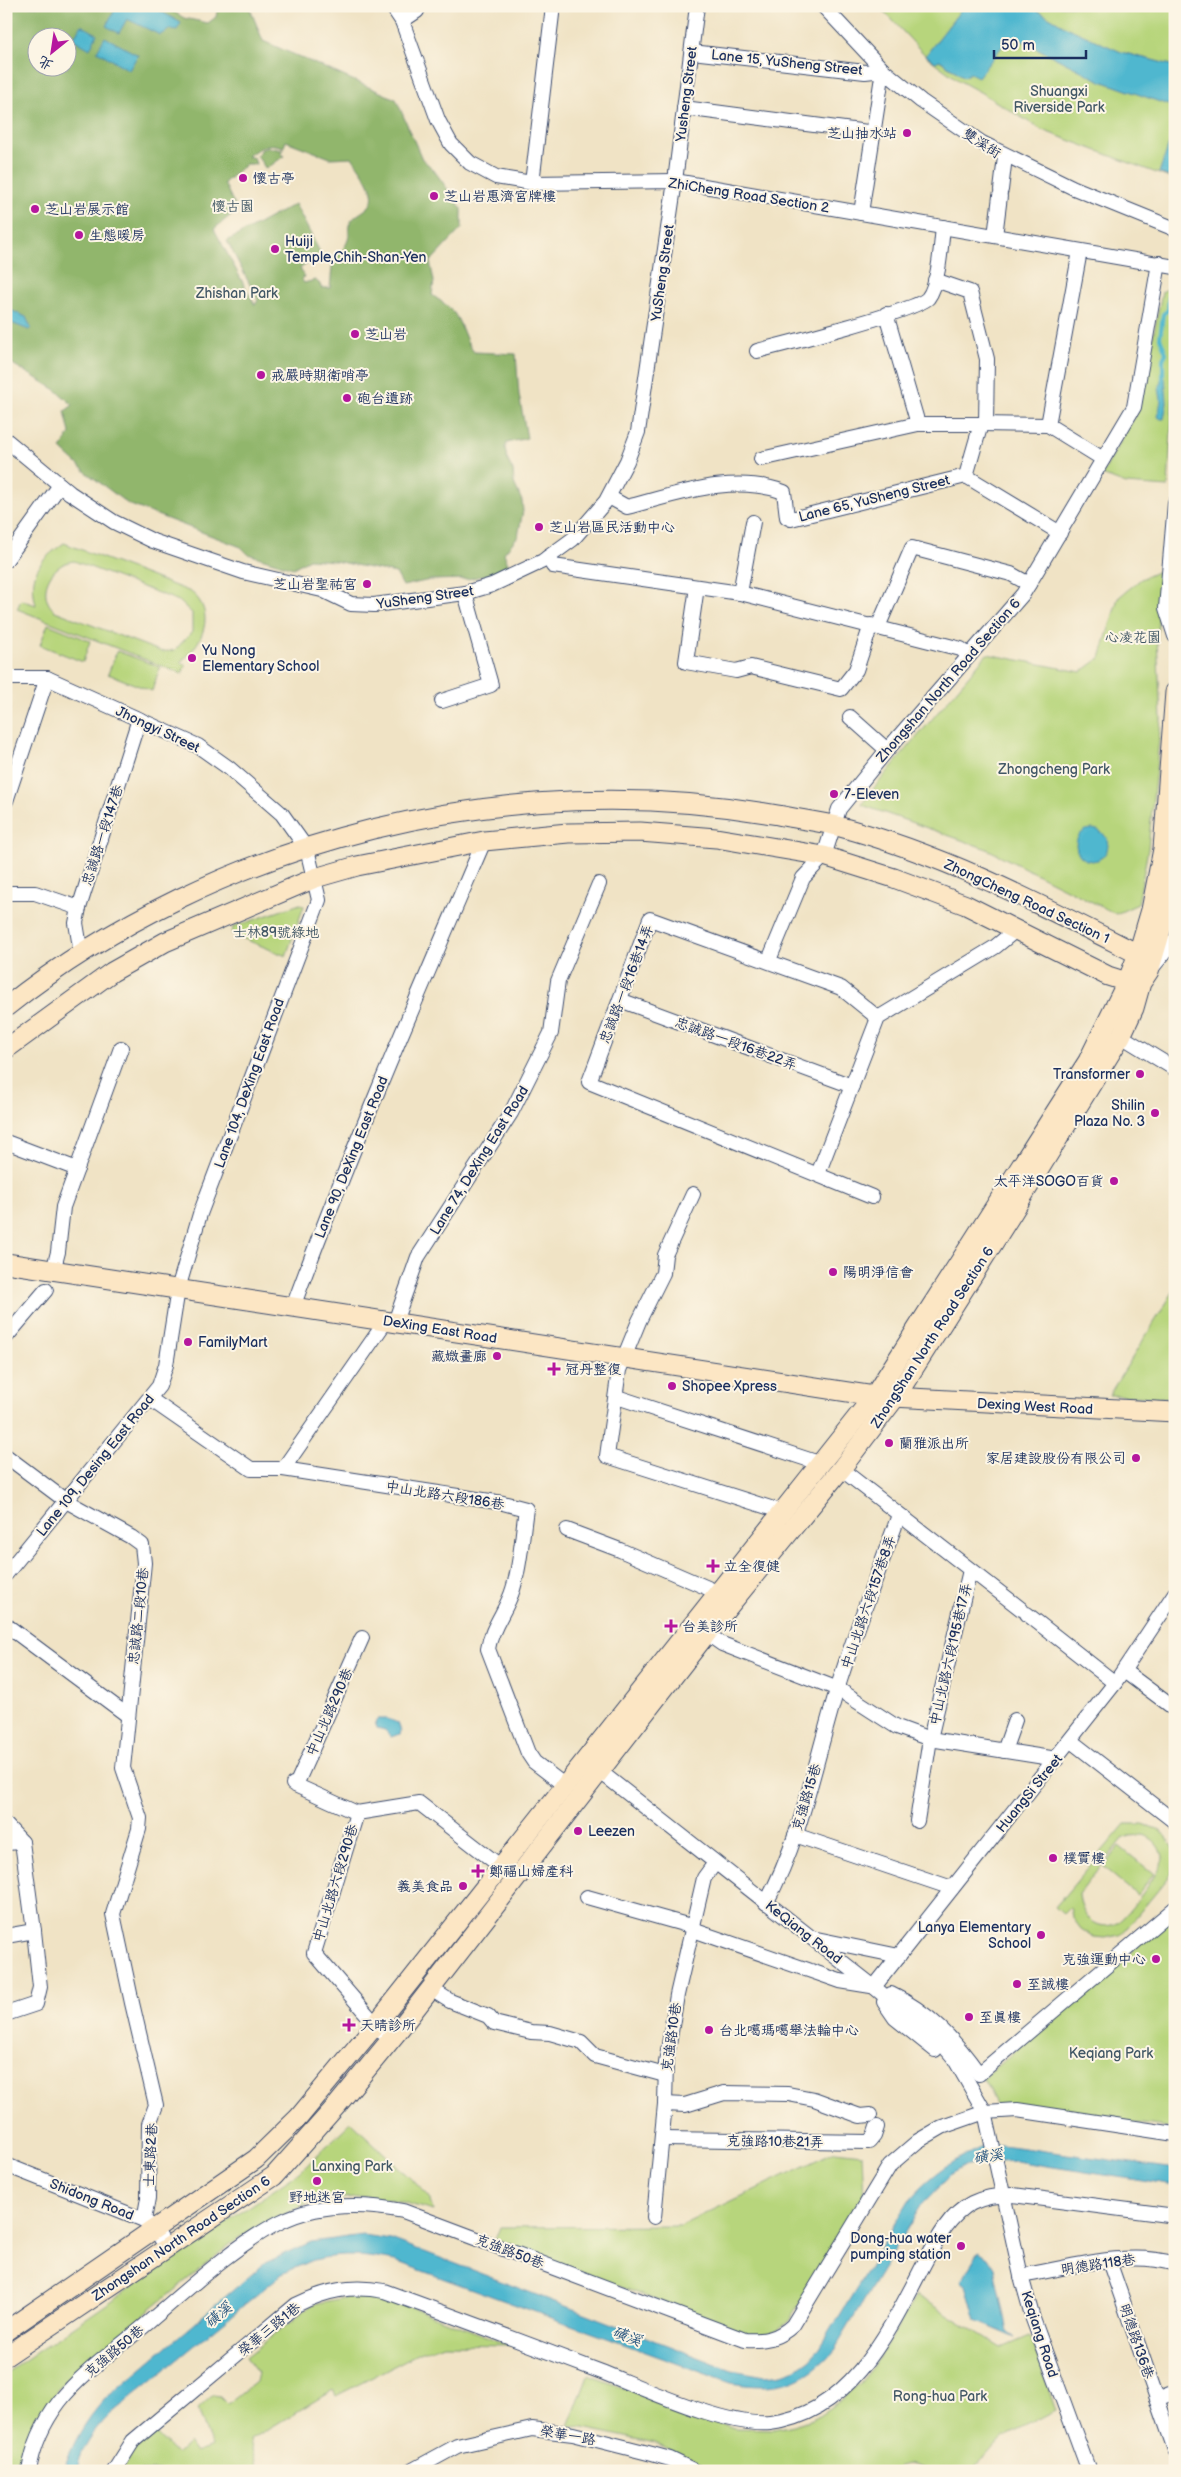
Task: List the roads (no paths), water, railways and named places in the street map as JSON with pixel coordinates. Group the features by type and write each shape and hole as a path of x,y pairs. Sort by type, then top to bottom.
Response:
{"main road":[{"path":"1127,982 1152,910 1163,849 1175,692"},
{"name":"ZhongCheng Road Section 1","path":"6,1007 81,953 144,916 226,876 357,834 442,814 522,803 593,799 660,801 732,807 835,826 927,855 975,874 1138,954"},
{"path":"6,1049 105,977 165,942 315,878 357,866 484,841 568,832 640,832 716,838 824,856 894,878 966,906 1017,929 1108,976 1127,982 1149,971 1168,906 1175,861"},
{"path":"1138,954 1149,971"},
{"name":"ZhongShan North Road Section 6","path":"585,1760 841,1469 895,1398 1013,1212 1121,1036 1134,1008 1141,983 1149,971"},
{"name":"ZhongShan North Road Section 6","path":"601,1772 700,1628 717,1592 822,1464 874,1396 1088,1060 1127,982"},
{"name":"DeXing East Road","path":"6,1263 874,1396"},
{"path":"874,1396 895,1398"},
{"name":"Dexing West Road","path":"895,1398 1175,1412"},
{"name":"Zhongshan North Road Section 6","path":"6,2331 150,2225 256,2159 299,2117 375,2025 585,1760"},
{"name":"Zhongshan North Road Section 6","path":"6,2356 166,2246 274,2176 390,2041 601,1772"}],"street":[{"name":"ZhiCheng Road Section 2","path":"392,6 402,21 438,120 451,144 470,164 496,177 532,183 675,181 1175,267"},
{"path":"402,21 417,11 419,6"},
{"path":"532,183 553,6"},
{"name":"Yusheng Street","path":"675,181 698,6"},
{"name":"雙溪街","path":"823,6 883,70 954,125 1005,157 1074,188 1175,228"},
{"name":"Lane 15, YuSheng Street","path":"692,52 866,72 883,70"},
{"path":"861,213 875,133 883,70"},
{"path":"684,108 875,133"},
{"path":"995,236 1005,157"},
{"name":"YuSheng Street","path":"60,485 114,522 152,541 243,572 322,590 351,604 374,605 465,593 513,576 548,557 572,538 609,496 627,462 641,417 675,181"},
{"path":"757,352 918,304 928,298 935,280 943,227"},
{"path":"1048,425 1080,251"},
{"name":"Zhongshan North Road Section 6","path":"824,856 840,809 887,750 1029,584 1134,407 1159,264"},
{"name":"Lane 65, YuSheng Street","path":"609,496 627,507 720,484 760,486 784,492 786,517 792,519 966,476 984,424 988,359 970,292 935,280"},
{"path":"886,314 918,424"},
{"path":"761,459 918,424 984,424 1048,425 1103,459"},
{"path":"6,440 60,485 6,560"},
{"path":"966,476 1060,533"},
{"path":"1175,503 1166,608 1175,636"},
{"path":"740,593 752,522"},
{"path":"697,587 686,662 736,671 751,667 841,689 856,670 874,626 912,548 1011,574 1029,584"},
{"path":"548,557 553,566 740,593 961,649 969,656"},
{"path":"442,702 491,685 465,593"},
{"name":"Jhongyi Street","path":"6,678 47,678 198,746 229,768 282,814 306,849 315,878"},
{"path":"6,800 47,678"},
{"path":"850,717 887,750"},
{"name":"忠誠路一段147巷","path":"81,953 76,923 79,908 138,719"},
{"name":"Lane 90, DeXing East Road","path":"293,1307 325,1219 412,1008 484,841"},
{"path":"769,960 803,878 824,856"},
{"name":"Lane 104, DeXing East Road","path":"178,1289 200,1214 319,900 315,878"},
{"name":"Lane 74, DeXing East Road","path":"283,1468 391,1322 418,1257 511,1113 551,1033 558,980 599,884"},
{"path":"6,893 35,893 79,908"},
{"name":"忠誠路一段16巷14弄","path":"818,1174 589,1082 650,919 769,960 841,988 878,1018"},
{"path":"872,1197 818,1174 878,1018 995,946 1017,929"},
{"path":"1149,971 1175,940"},
{"name":"忠誠路一段16巷22弄","path":"620,1000 852,1086"},
{"path":"1121,1036 1175,1070"},
{"path":"53,1271 58,1252 63,1207 121,1048"},
{"path":"6,1142 78,1169"},
{"path":"693,1194 665,1255 663,1272 619,1370 607,1456 783,1512"},
{"name":"Lane 109, Desing East Road","path":"6,1574 150,1399 158,1386 166,1365 178,1289"},
{"path":"6,1337 46,1290"},
{"path":"616,1397 822,1464"},
{"name":"中山北路六段186巷","path":"150,1399 251,1469 283,1468 503,1503 526,1509 517,1576 490,1638 488,1649 528,1753 534,1762 564,1785"},
{"path":"6,1456 66,1501"},
{"path":"841,1469 1115,1683"},
{"name":"忠誠路二段10巷","path":"66,1501 132,1537 142,1545 144,1563 127,1715"},
{"name":"中山北路六段157巷8弄","path":"838,1689 899,1515"},
{"path":"567,1530 620,1550 717,1592"},
{"name":"中山北路六段195巷17弄","path":"918,1820 930,1739 970,1570"},
{"name":"HuangSi Street","path":"874,1986 1071,1741 1170,1611 1175,1593"},
{"path":"6,1625 127,1715"},
{"path":"700,1628 722,1644 838,1689 897,1727 930,1739 1057,1759"},
{"name":"中山北路290巷","path":"357,1813 294,1785 362,1638"},
{"path":"1124,1671 1175,1709"},
{"name":"克強路15巷","path":"766,1903 777,1884 795,1834 838,1689"},
{"name":"士東路2巷","path":"127,1715 123,1768 140,1818 139,1830 114,1914 132,2003 156,2105 149,2124 148,2198 150,2225"},
{"path":"1004,1751 1015,1720"},
{"path":"1071,1741 1175,1822"},
{"path":"585,1760 601,1772"},
{"name":"KeQiang Road","path":"601,1772 809,1938 874,1986 944,2046 954,2058 985,2112"},
{"path":"390,2041 314,1953 357,1813 419,1803 500,1866"},
{"path":"6,1825 22,1842 40,1987 36,2004 6,2014"},
{"path":"795,1834 952,1888"},
{"path":"6,1844 22,1842"},
{"name":"克強路10巷","path":"654,2217 665,2104 665,2074 677,1995 694,1929 704,1878 715,1862"},
{"path":"587,1897 694,1929 840,1981 874,1986 908,2002 955,2040 979,2074 1175,1908"},
{"path":"6,1936 34,1931"},
{"path":"809,1938 899,1956"},
{"path":"874,1986 895,2018 939,2053 965,2092"},
{"path":"431,1988 450,2001 488,2016 494,2023 531,2032 550,2033 581,2042 595,2056 665,2074"},
{"name":"克強路10巷21弄","path":"662,2139 869,2142 874,2136 873,2121 814,2098 788,2094 724,2093 685,2105 665,2104"},
{"name":"克強路50巷","path":"29,2471 36,2444 45,2424 73,2385 198,2280 280,2222 311,2211 342,2206 373,2206 403,2212 745,2340 766,2340 782,2334 793,2326 890,2165 918,2141 942,2127 985,2112 1017,2110 1175,2134"},
{"name":"Keqiang Road","path":"985,2112 1021,2276 1042,2346 1089,2471"},
{"name":"Shidong Road","path":"6,2165 150,2225"},
{"path":"1002,2194 1175,2216"},
{"name":"榮華三路1巷","path":"114,2471 133,2442 296,2305 318,2294 346,2288 363,2287 384,2291 519,2340 678,2402 735,2420 770,2423 806,2414 826,2404 851,2382 880,2341 936,2242 951,2220 971,2203 1002,2194"},
{"path":"150,2225 166,2246"},
{"name":"明德路118巷","path":"1021,2276 1133,2257 1159,2259 1175,2264"},
{"name":"明德路136巷","path":"1109,2261 1175,2450"},
{"path":"1158,2399 1175,2392"},
{"name":"榮華一路","path":"411,2471 457,2446 532,2429 573,2434 670,2459 695,2471"}],"water":[{"path":"117,6 152,6 181,23 177,30 171,29 160,35 127,19 119,33 106,26"},
{"path":"964,6 1030,6 1068,28 1121,52 1175,66 1175,110 1171,106 1101,81 1015,37 1008,39 978,77 970,73 964,77 940,60 935,62 926,55"},
{"path":"81,25 97,34 90,49 78,42 78,30"},
{"path":"105,37 138,55 129,70 97,51"},
{"path":"1175,127 1175,179 1159,173"},
{"path":"6,308 26,317 31,328 29,330 6,321"},
{"path":"1162,376 1165,378 1167,402 1164,419 1158,417 1161,400 1159,388"},
{"path":"1092,829 1098,830 1103,834 1107,839 1107,851 1103,856 1098,860 1092,861 1086,860 1081,856 1077,851 1076,845 1077,839 1081,834 1086,830"},
{"path":"378,1719 388,1719 398,1723 401,1731 400,1734 391,1737 385,1730 377,1728 375,1722"},
{"name":"磺溪","path":"987,2145 1002,2145 1175,2169 1175,2186 1015,2161 970,2164 949,2176 922,2204 835,2349 824,2361 801,2377 776,2385 762,2386 731,2383 395,2261 355,2256 334,2256 314,2260 282,2274 112,2413 100,2425 85,2446 77,2471 63,2471 80,2432 105,2399 265,2263 311,2242 363,2235 391,2239 732,2370 765,2376 782,2374 796,2369 809,2360 820,2348 911,2198 946,2167 965,2155"},
{"path":"979,2252 988,2258 994,2268 1007,2331 1016,2338 976,2321 966,2285 961,2281"}],"waterway":[{"path":"1163,381 1163,359 1166,353 1160,338 1163,314 1168,310 1169,295"}],"place":[{"name":"芝山抽水站","path":"907,133"},
{"name":"懷古亭","path":"243,178"},
{"name":"芝山岩惠濟宮牌樓","path":"434,196"},
{"name":"芝山岩展示館","path":"35,209"},
{"name":"生態暖房","path":"79,235"},
{"name":"Huiji Temple,Chih-Shan-Yen","path":"275,249"},
{"name":"芝山岩","path":"355,334"},
{"name":"戒嚴時期衛哨亭","path":"261,375"},
{"name":"砲台遺跡","path":"347,398"},
{"name":"芝山岩區民活動中心","path":"539,527"},
{"name":"芝山岩聖祐宮","path":"367,584"},
{"name":"Yu Nong Elementary School","path":"192,658"},
{"name":"7-Eleven","path":"834,794"},
{"name":"Transformer","path":"1140,1074"},
{"name":"Shilin Plaza No. 3","path":"1155,1113"},
{"name":"太平洋SOGO百貨","path":"1114,1181"},
{"name":"陽明淨信會","path":"833,1272"},
{"name":"FamilyMart","path":"188,1342"},
{"name":"藏媺畫廊","path":"497,1356"},
{"name":"冠丹整復","path":"554,1369"},
{"name":"Shopee Xpress","path":"672,1386"},
{"name":"蘭雅派出所","path":"889,1443"},
{"name":"家居建設股份有限公司","path":"1136,1458"},
{"name":"立全復健","path":"713,1566"},
{"name":"台美診所","path":"671,1626"},
{"name":"Leezen","path":"578,1831"},
{"name":"樸實樓","path":"1053,1858"},
{"name":"鄭福山婦產科","path":"478,1871"},
{"name":"義美食品","path":"463,1886"},
{"name":"Lanya Elementary School","path":"1041,1935"},
{"name":"克強運動中心","path":"1156,1959"},
{"name":"至誠樓","path":"1017,1984"},
{"name":"至真樓","path":"969,2017"},
{"name":"天晴診所","path":"349,2025"},
{"name":"台北噶瑪噶舉法輪中心","path":"709,2030"},
{"name":"野地迷宮","path":"317,2181"},
{"name":"Dong-hua water pumping station","path":"961,2246"}],"park label":[{"name":"Shuangxi Riverside Park","path":"1059,99"},
{"name":"懷古園","path":"233,206"},
{"name":"Zhishan Park","path":"237,293"},
{"name":"心凌花園","path":"1133,637"},
{"name":"Zhongcheng Park","path":"1054,769"},
{"name":"士林89號綠地","path":"276,932"},
{"name":"Keqiang Park","path":"1111,2053"},
{"name":"Lanxing Park","path":"352,2166"},
{"name":"Rong-hua Park","path":"940,2396"}]}
